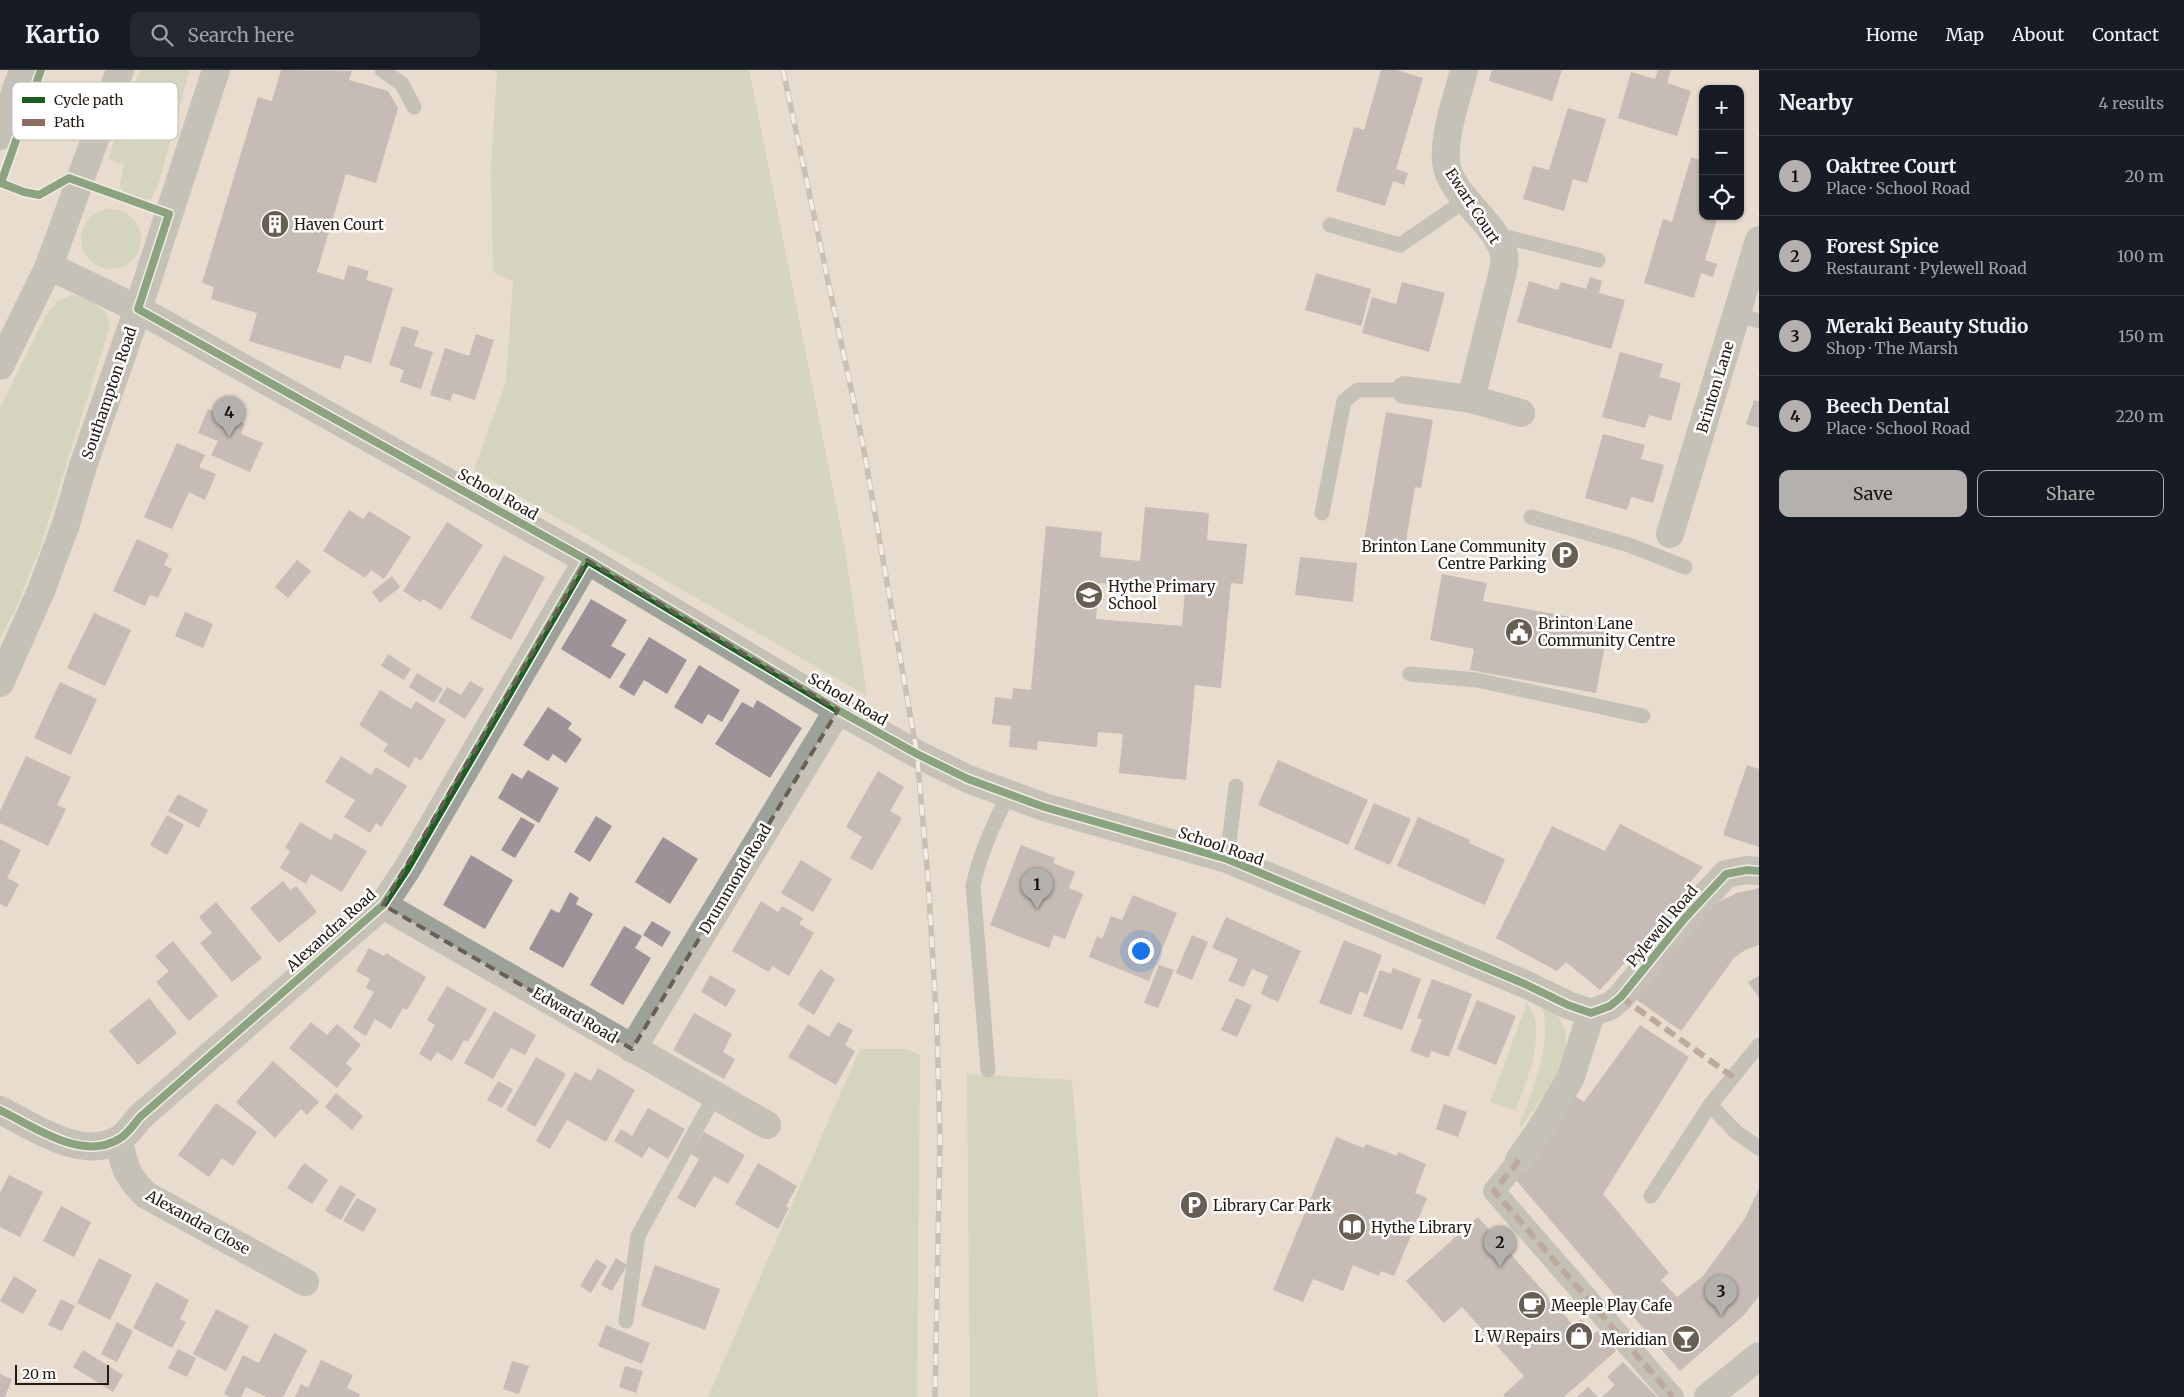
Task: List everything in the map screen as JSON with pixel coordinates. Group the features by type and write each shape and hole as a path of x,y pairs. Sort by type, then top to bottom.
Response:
{"street":[{"path":"19,82 23,70"},
{"path":"116,82 120,70"},
{"name":"Southampton Road","path":"0,683 41,591 66,524 83,466 138,309 216,70"},
{"name":"Ewart Court","path":"1464,70 1447,137 1446,163 1466,200 1494,234 1504,255 1503,271 1470,398"},
{"path":"0,136 12,102"},
{"path":"0,366 49,266 95,140"},
{"name":"Brinton Lane","path":"1670,534 1748,318 1759,240"},
{"name":"School Road","path":"49,266 138,309 587,560 838,710 917,754 968,778 1009,794 1082,818 1227,859 1525,984 1568,1005 1591,1013"},
{"path":"1405,390 1470,398 1521,413"},
{"name":"Alexandra Road","path":"0,1110 60,1140 99,1147 119,1139 140,1117 383,905 407,869 587,560"},
{"name":"Drummond Road","path":"632,1048 838,710"},
{"name":"Pylewell Road","path":"1591,1013 1610,1006 1621,997 1685,918 1726,874 1747,870 1759,871"},
{"name":"Edward Road","path":"383,905 767,1124"},
{"path":"1591,1013 1571,1078 1542,1127 1494,1191 1673,1397"},
{"name":"Alexandra Close","path":"119,1139 123,1162 132,1182 146,1195 306,1282"},
{"path":"1708,1397 1759,1356"}],"lane":[{"path":"382,70 402,84 414,107"},
{"path":"1330,224 1400,246 1466,200"},
{"path":"1494,234 1598,260"},
{"path":"1322,513 1344,402 1358,390 1405,390"},
{"path":"1531,517 1629,545 1685,567"},
{"path":"1410,674 1476,680 1642,716"},
{"path":"1227,859 1236,786"},
{"path":"988,1070 973,886 978,863 988,834 1009,794"},
{"path":"1651,1196 1710,1105 1759,1045"},
{"path":"626,1321 638,1236 715,1095"},
{"path":"1710,1105 1736,1132 1759,1148"}],"highlighted area":[{"path":"587,560 838,710 632,1049 383,905"}],"green space":[{"path":"140,70 190,70 178,113 178,82 136,82"},
{"path":"491,70 749,70 845,550 867,696 474,470 506,382 513,281 493,272 491,169 497,72"},
{"path":"115,140 171,140 158,185 151,200 122,191 120,185 124,165 108,159"},
{"path":"105,209 117,209 128,214 136,222 141,233 139,251 128,264 117,269 105,269 94,264 86,256 81,245 81,233 86,222 94,214"},
{"path":"73,295 87,299 106,312 110,326 39,551 15,610 0,638 0,407 45,317 59,300"},
{"path":"1541,1002 1556,1014 1564,1028 1566,1043 1557,1073 1549,1088 1521,1128 1519,1126 1536,1081 1543,1049 1545,1033"},
{"path":"1527,1003 1533,1014 1536,1027 1536,1042 1525,1086 1515,1111 1490,1102"},
{"path":"860,1049 907,1049 920,1055 917,1397 708,1397"},
{"path":"967,1074 1072,1080 1098,1397 970,1397"}],"building":[{"name":"Haven Court","path":"281,70 352,71 349,80 388,91 398,108 376,183 346,174 317,272 344,280 348,265 369,271 366,280 393,288 371,363 345,355 340,369 249,341 257,313 211,299 214,287 202,283 258,97 272,101"},
{"path":"1381,70 1397,70 1423,78 1396,169 1408,173 1404,185 1393,181 1385,206 1336,191 1354,127 1364,130"},
{"path":"1492,70 1562,70 1552,101 1489,81"},
{"path":"1658,70 1671,70 1667,83 1691,91 1677,136 1618,118 1631,72 1655,79"},
{"path":"1568,108 1606,119 1587,183 1573,179 1564,211 1523,199 1533,166 1549,170"},
{"path":"1691,157 1699,160 1699,220 1717,220 1705,260 1717,264 1713,277 1701,273 1694,298 1644,283 1663,219 1672,222"},
{"path":"1316,273 1371,289 1361,326 1305,310"},
{"path":"1590,277 1602,281 1599,293 1625,300 1611,349 1517,322 1529,281 1558,290 1561,282 1586,289"},
{"path":"1402,282 1445,293 1429,352 1362,333 1372,297 1396,304"},
{"path":"402,326 419,331 414,346 433,352 421,389 400,382 404,370 389,365"},
{"path":"476,334 494,340 475,400 453,393 450,401 430,395 445,348 469,356"},
{"path":"1620,352 1663,364 1659,377 1681,383 1671,421 1649,415 1645,428 1602,417"},
{"path":"1754,400 1759,402 1759,428 1746,424"},
{"path":"208,409 245,424 241,434 263,443 250,472 211,455 218,441 198,433"},
{"path":"1386,412 1433,420 1421,488 1415,487 1404,553 1363,546"},
{"path":"1603,434 1645,445 1641,459 1664,465 1653,503 1631,497 1627,510 1585,498"},
{"path":"177,443 205,455 199,467 216,474 205,500 189,492 172,529 144,517"},
{"path":"1145,507 1209,513 1207,540 1247,544 1243,584 1231,583 1221,688 1195,685 1186,780 1119,773 1123,734 1098,732 1097,747 1038,741 1037,750 1009,747 1011,726 992,724 995,697 1012,699 1013,688 1031,690 1046,526 1102,532 1100,557 1140,561","holes":["1099,583 1185,591 1182,626 1096,619"]},
{"path":"349,510 363,519 369,511 411,537 384,579 371,570 365,578 323,551"},
{"path":"447,522 483,545 441,610 423,599 420,602 403,591"},
{"path":"137,539 169,554 164,565 172,569 158,598 150,595 145,606 113,591"},
{"path":"504,555 545,577 511,640 470,618"},
{"path":"1300,557 1357,563 1353,602 1295,595"},
{"path":"297,560 311,571 288,598 275,587"},
{"name":"Brinton Lane Community Centre","path":"1442,574 1487,583 1483,601 1609,624 1596,693 1470,670 1474,649 1430,640"},
{"path":"392,576 400,587 380,603 372,592"},
{"path":"591,599 627,620 611,646 626,654 610,679 561,649"},
{"path":"185,612 213,624 203,648 175,636"},
{"path":"94,613 131,630 105,686 67,668"},
{"path":"649,637 687,660 667,694 644,680 634,696 619,687"},
{"path":"388,654 411,669 404,680 381,666"},
{"path":"699,665 740,690 722,722 708,714 702,724 674,707"},
{"path":"417,673 443,689 434,703 409,687"},
{"path":"470,681 484,689 465,719 438,702 447,687 461,695"},
{"path":"60,682 97,699 71,755 34,738"},
{"path":"380,690 411,709 416,701 446,720 421,761 415,757 409,768 383,751 388,744 359,725"},
{"path":"757,700 802,728 770,778 715,744 742,702 753,708"},
{"path":"548,707 572,723 568,729 582,739 566,763 553,754 548,761 523,745"},
{"path":"26,756 71,777 57,805 66,809 48,846 0,823 0,811"},
{"path":"341,756 371,775 376,767 407,786 381,827 376,823 370,833 344,817 355,800 325,782"},
{"path":"1278,760 1368,800 1348,845 1258,805"},
{"path":"1747,765 1759,769 1759,847 1723,835"},
{"path":"528,770 559,788 539,823 498,798 512,773 522,779"},
{"path":"878,771 904,787 890,811 902,818 872,870 850,858 862,837 846,827"},
{"path":"178,794 208,810 199,828 168,811"},
{"path":"1374,803 1411,819 1390,865 1354,849"},
{"path":"167,815 184,825 167,855 150,845"},
{"path":"596,816 612,826 590,862 574,852"},
{"path":"521,817 535,825 515,858 501,850"},
{"path":"1418,817 1470,840 1469,843 1505,859 1485,905 1397,866"},
{"path":"300,822 331,840 335,833 367,851 342,892 311,874 306,884 280,868 290,851 285,848"},
{"path":"1620,824 1703,867 1688,885 1693,888 1600,990 1566,962 1557,971 1496,938 1552,826 1605,851"},
{"path":"663,837 698,859 670,904 635,882"},
{"path":"0,839 21,850 7,878 19,884 7,907 0,904"},
{"path":"1021,845 1055,858 1053,863 1075,872 1069,888 1083,894 1065,939 1054,935 1049,948 990,925"},
{"path":"471,855 513,880 485,929 443,905"},
{"path":"801,860 832,879 813,912 781,893"},
{"path":"283,881 290,890 296,886 317,912 279,943 250,908"},
{"path":"1759,888 1759,945 1745,950 1734,958 1681,1031 1634,998 1712,905 1737,893"},
{"path":"570,892 579,898 576,904 593,914 563,968 529,949 551,909 559,913"},
{"path":"1133,895 1177,913 1149,981 1089,957 1097,936 1102,939 1111,916 1122,920"},
{"path":"761,901 778,912 782,906 803,918 799,924 814,933 789,976 772,966 769,972 732,951"},
{"path":"216,902 262,958 232,982 200,943 212,933 199,917"},
{"path":"1226,917 1301,951 1278,1002 1261,994 1268,976 1252,969 1244,987 1228,981 1238,959 1212,948"},
{"path":"652,921 671,932 662,947 643,935"},
{"path":"624,926 642,936 635,948 651,958 623,1005 590,985"},
{"path":"1192,935 1208,942 1192,980 1176,973"},
{"path":"1344,940 1382,955 1367,995 1360,991 1351,1015 1319,1003"},
{"path":"173,941 218,996 189,1021 156,982 169,971 155,956"},
{"path":"369,948 384,956 386,953 426,977 407,1010 403,1008 391,1029 375,1019 366,1036 353,1028 374,992 366,988 370,979 356,971"},
{"path":"1159,965 1174,970 1158,1008 1144,1003"},
{"path":"1393,968 1421,979 1402,1030 1363,1016 1380,970 1391,974"},
{"path":"820,969 835,979 814,1015 798,1005"},
{"path":"710,975 736,990 726,1007 701,992"},
{"path":"1759,976 1759,998 1748,982"},
{"path":"1432,979 1472,994 1449,1057 1431,1051 1429,1058 1410,1051 1422,1020 1417,1018"},
{"path":"447,986 487,1009 468,1042 464,1040 452,1061 437,1052 431,1061 419,1054 435,1025 427,1020"},
{"path":"149,998 177,1033 138,1065 109,1031"},
{"path":"1236,998 1252,1005 1237,1037 1221,1030"},
{"path":"1477,1000 1516,1016 1496,1065 1457,1049"},
{"path":"494,1011 536,1035 525,1055 511,1048 493,1079 464,1063"},
{"path":"694,1013 732,1034 723,1052 735,1059 724,1079 673,1050"},
{"path":"311,1022 327,1035 337,1024 361,1045 346,1063 352,1069 337,1088 289,1048"},
{"path":"838,1022 853,1030 845,1045 855,1051 836,1085 788,1057 808,1024 829,1037"},
{"path":"1640,1025 1689,1057 1603,1194 1669,1273 1661,1280 1677,1297 1703,1276 1744,1220 1759,1189 1759,1296 1744,1315 1680,1371 1515,1179 1572,1094 1584,1102"},
{"path":"536,1057 566,1074 535,1127 506,1110"},
{"path":"273,1061 319,1102 307,1115 301,1109 275,1138 236,1102"},
{"path":"598,1068 635,1090 606,1142 567,1120 550,1149 536,1141 575,1072 591,1081"},
{"path":"498,1081 513,1089 502,1108 487,1100"},
{"path":"336,1093 363,1116 352,1130 325,1107"},
{"path":"216,1103 257,1132 233,1166 222,1158 209,1177 178,1155"},
{"path":"1444,1104 1467,1112 1458,1137 1436,1129"},
{"path":"648,1108 685,1129 668,1159 649,1147 642,1158 614,1141 621,1129 632,1136"},
{"path":"704,1132 745,1155 728,1184 714,1176 695,1208 677,1198 699,1159 691,1154"},
{"path":"1336,1137 1364,1148 1366,1144 1397,1156 1398,1152 1426,1164 1415,1193 1427,1198 1394,1276 1381,1271 1379,1276 1353,1265 1343,1291 1313,1279 1303,1302 1273,1290"},
{"path":"304,1163 328,1180 312,1204 287,1188"},
{"path":"758,1163 797,1186 786,1206 789,1208 778,1229 735,1204"},
{"path":"9,1175 43,1192 20,1237 0,1227 0,1193"},
{"path":"340,1185 356,1194 341,1220 325,1211"},
{"path":"357,1198 377,1209 363,1232 343,1221"},
{"path":"61,1206 91,1222 74,1257 43,1241"},
{"path":"1478,1217 1574,1326 1581,1319 1594,1334 1598,1331 1616,1351 1564,1397 1505,1397 1503,1395 1524,1376 1462,1307 1444,1323 1406,1281"},
{"path":"99,1258 132,1275 110,1320 77,1303"},
{"path":"616,1258 627,1265 612,1291 601,1285"},
{"path":"596,1259 607,1266 591,1293 580,1286"},
{"path":"655,1265 720,1289 705,1330 641,1306"},
{"path":"14,1276 37,1290 23,1314 0,1301"},
{"path":"156,1282 189,1300 180,1319 186,1322 172,1348 133,1328"},
{"path":"61,1299 75,1306 62,1331 48,1325"},
{"path":"216,1309 249,1326 226,1371 193,1354"},
{"path":"117,1322 133,1331 117,1362 101,1354"},
{"path":"606,1325 650,1343 642,1364 598,1346"},
{"path":"274,1333 307,1350 283,1397 266,1397 246,1387 241,1397 230,1397 224,1394 243,1355 259,1363"},
{"path":"178,1349 196,1358 187,1377 168,1368"},
{"path":"83,1350 123,1375 113,1392 73,1367"},
{"path":"321,1360 353,1375 347,1388 360,1394 359,1397 295,1397 301,1384 308,1388"},
{"path":"512,1361 529,1366 519,1394 503,1389"},
{"path":"1623,1362 1657,1397 1602,1397 1615,1385 1607,1377"},
{"path":"625,1366 643,1371 636,1393 619,1387"},
{"path":"0,1374 12,1379 5,1397 0,1397"},
{"path":"1588,1387 1598,1397 1577,1397"}],"railway":[{"path":"783,70 863,445 917,754 928,879 937,1026 940,1140 935,1397"}],"marked path":[{"path":"1621,997 1733,1077"},
{"path":"1519,1160 1494,1191 1673,1397"}],"cycle path":[{"path":"37,82 41,70"},
{"path":"16,140 1,183 24,192 39,195 69,178 169,214 138,309 587,560 838,710 917,754 968,779 1044,807 1227,859 1525,984 1568,1005 1591,1013 1610,1006 1621,997 1685,918 1726,874 1747,870 1759,871"},
{"path":"0,1110 42,1132 74,1144 89,1146 105,1145 119,1139 128,1132 140,1117 383,905 407,869 587,560"}],"place":[{"name":"Haven Court","path":"275,224"},
{"name":"Beech Dental","path":"229,437"},
{"name":"Brinton Lane Community Centre Parking","path":"1565,555"},
{"name":"Hythe Primary School","path":"1089,595"},
{"name":"Brinton Lane Community Centre","path":"1519,632"},
{"name":"Oaktree Court","path":"1037,909"},
{"name":"Library Car Park","path":"1194,1205"},
{"name":"Hythe Library","path":"1352,1227"},
{"name":"Forest Spice","path":"1500,1267"},
{"name":"Meeple Play Cafe","path":"1532,1305"},
{"name":"Meraki Beauty Studio","path":"1721,1316"},
{"name":"L W Repairs","path":"1579,1336"},
{"name":"Meridian","path":"1686,1339"}]}
